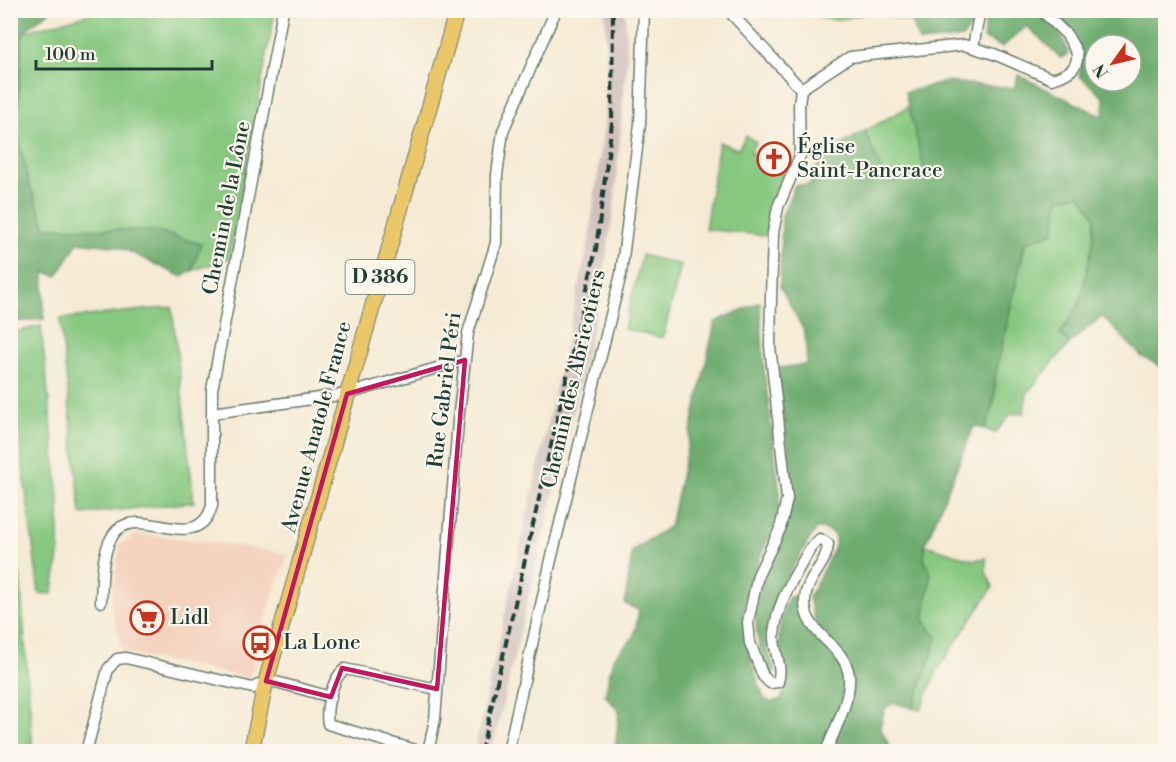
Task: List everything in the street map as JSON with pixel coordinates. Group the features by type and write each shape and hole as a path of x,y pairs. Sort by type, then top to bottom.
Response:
{"main road":[{"name":"Avenue Anatole France","path":"251,752 266,681 307,544 347,394 457,10"}],"street":[{"name":"Chemin de la Lône","path":"101,602 108,548 118,530 135,523 182,529 193,527 208,516 212,506 212,390 283,10"},
{"name":"Rue Gabriel Péri","path":"428,752 437,689 458,421 468,333 496,243 497,175 503,131 556,10"},
{"name":"Chemin des Abricotiers","path":"507,752 550,560 621,274 640,124 644,10"},
{"path":"728,10 801,89"},
{"path":"974,47 980,10"},
{"path":"826,752 839,717 849,678 844,661 813,627 806,612 806,589 825,555 828,544 825,540 820,539 811,547 778,613 774,646 781,673 778,682 770,683 763,676 750,643 748,622 758,574 780,529 787,499 770,346 773,244 778,207 800,156 801,89 850,57 874,52 964,45 974,47 1052,80 1066,75 1075,67 1077,53 1067,35 1041,10"},
{"path":"213,413 347,394 465,360"},
{"path":"86,752 108,669 117,659 126,658 253,688 266,681 331,697"},
{"path":"422,752 331,726 327,720 331,697 341,672 345,669 437,689"}],"highlighted area":[{"path":"465,360 437,689 342,668 331,697 266,681 347,394"}],"shaded area":[{"path":"605,11 625,11 627,56 614,207 599,302 492,751 474,751 589,241 604,125 607,66"},
{"path":"138,534 228,544 288,554 272,599 250,678 122,652 111,602 120,544"}],"green space":[{"path":"1018,9 1034,11 1056,30 1068,54 1061,58 1027,26 1002,47 983,38 987,11"},
{"path":"10,11 50,11 23,32 16,128 29,184 46,227 155,231 201,244 192,271 182,277 120,247 78,242 57,276 44,272 44,319 14,322 10,273 16,222 10,214"},
{"path":"91,11 275,11 229,258 192,271 200,244 155,231 46,227 29,184 16,128 23,32 90,14"},
{"path":"811,11 873,11 833,20 825,19"},
{"path":"871,11 973,12 975,22 962,38 919,42 912,22"},
{"path":"1046,11 1165,11 1165,368 1142,357 1102,316 1069,344 1060,334 1079,305 1093,244 1095,217 1080,194 1059,199 1054,232 1025,243 995,377 990,416 985,429 974,426 925,545 924,559 931,574 924,620 937,638 913,708 894,703 885,708 880,727 892,751 832,751 854,682 815,621 809,597 834,549 835,539 832,533 816,529 776,601 766,631 766,644 776,670 773,674 768,673 756,629 760,588 786,523 791,501 789,453 775,369 807,364 805,333 780,286 782,216 795,185 809,185 822,156 865,131 886,182 926,177 905,92 947,82 1014,88 1018,75 1103,117 1104,98 1099,93 1143,93 1143,33 1083,33 1083,79 1079,75 1082,56"},
{"path":"945,91 1101,145 1093,244 1079,305 1060,334 1069,344 1027,393 1024,413 1011,414 995,433 985,429 995,398 995,377 1025,243 926,177 886,182 865,131 908,107"},
{"path":"746,136 756,142 750,152 756,155 755,162 788,175 769,215 767,236 705,229 719,142 738,149"},
{"path":"642,255 681,265 663,338 624,329"},
{"path":"760,302 764,370 780,493 777,515 746,595 744,625 746,640 764,699 771,702 781,699 785,678 780,650 780,625 789,597 797,596 806,627 840,665 843,680 841,701 821,751 615,751 619,711 605,695 613,658 634,637 639,610 625,604 632,551 670,526 715,322"},
{"path":"172,307 194,502 81,514 60,319"},
{"path":"41,326 59,498 59,556 52,594 39,593 10,365 11,333"},
{"path":"10,501 20,577 33,751 16,751 10,680"},
{"path":"925,545 974,560 986,558 986,572 993,587 938,669 920,710 913,708 937,638 924,620 931,574 924,559"}],"water":[{"path":"11,680 16,751 11,751"}],"railway":[{"path":"481,752 596,249 612,123 613,10"}],"place":[{"name":"Église Saint-Pancrace","path":"774,159"},
{"name":"Lidl","path":"147,618"},
{"name":"La Lone","path":"260,643"}]}
